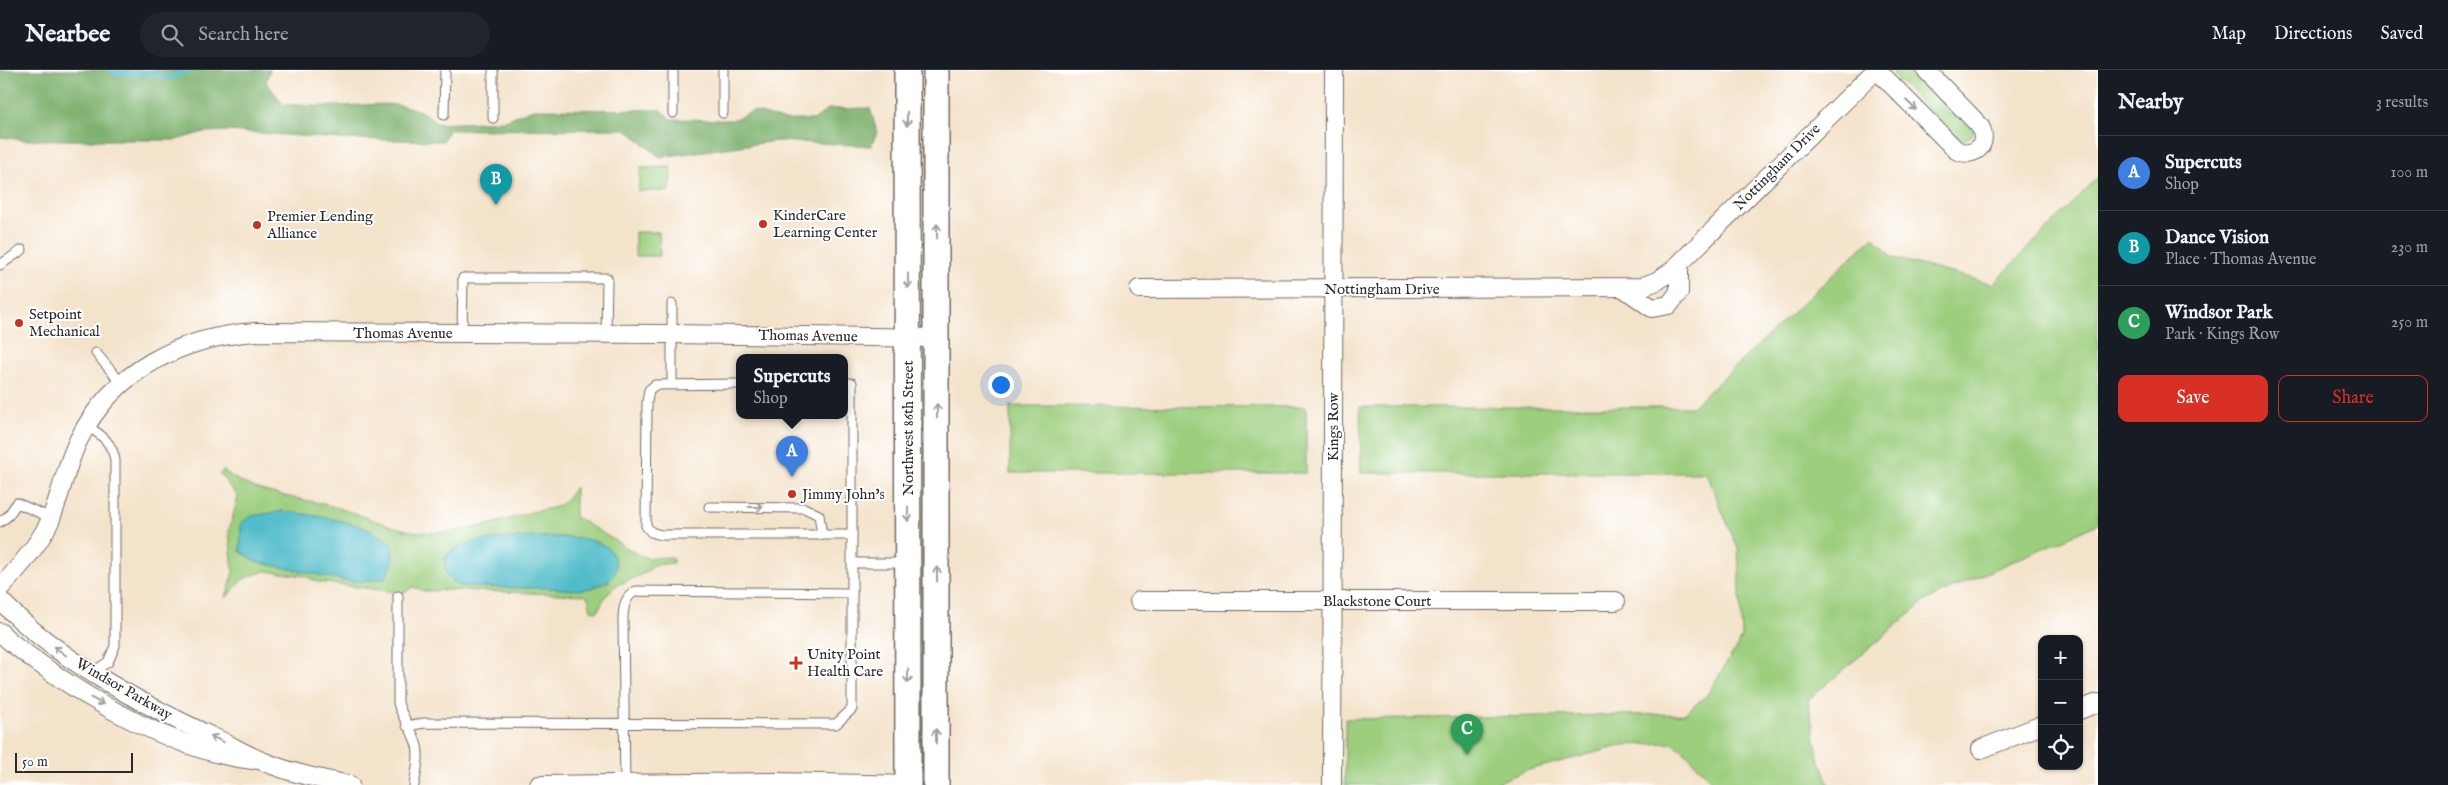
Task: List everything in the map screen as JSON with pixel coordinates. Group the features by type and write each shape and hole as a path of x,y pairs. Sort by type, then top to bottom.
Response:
{"main road":[{"name":"Northwest 86th Street","path":"907,70 909,785"},
{"name":"Northwest 86th Street","path":"936,70 936,785"}],"street":[{"name":"Kings Row","path":"1332,785 1334,70"},
{"name":"Nottingham Drive","path":"1139,289 1625,289 1640,287 1657,281 1679,265 1876,70"},
{"path":"1876,70 1956,150 1964,154 1972,153 1979,149 1983,142 1983,132 1980,126 1926,70"},
{"path":"1625,289 1652,308 1669,305 1679,292 1679,265"},
{"name":"Thomas Avenue","path":"0,588 35,546 51,518 69,463 87,426 111,394 153,360 177,348 202,339 230,334 462,333 937,338"},
{"name":"Windsor Parkway","path":"0,600 19,620 71,658 168,716 260,761 310,777 350,785"},
{"name":"Blackstone Court","path":"1139,601 1616,601"},
{"name":"Windsor Parkway","path":"0,632 64,682 109,708 156,731 228,758 260,761"},
{"path":"2083,709 2098,703"},
{"path":"1981,749 2038,727"},
{"path":"539,785 776,782 909,785"}],"lane":[{"path":"444,70 444,115"},
{"path":"492,118 493,70"},
{"path":"673,70 673,113"},
{"path":"723,70 723,113"},
{"path":"0,265 22,250"},
{"path":"462,333 463,278 607,278 606,334"},
{"path":"672,304 672,384"},
{"path":"96,353 122,384"},
{"path":"407,726 424,723 836,724 852,710 852,383 848,383"},
{"path":"736,384 655,385 649,390 647,402 646,526 651,532 661,535 852,535"},
{"path":"87,426 106,440 113,448 115,460 115,646 108,662 93,672"},
{"path":"0,522 8,516 17,503 51,518"},
{"path":"709,507 804,508 819,515 822,522 822,535"},
{"path":"852,563 908,563"},
{"path":"625,784 623,617 624,603 630,594 636,591 852,592"},
{"path":"398,596 398,703 418,747 418,763 414,785"}],"green space":[{"path":"0,70 270,70 266,82 283,104 324,106 391,104 416,109 438,124 503,121 533,109 662,110 670,119 732,120 753,111 785,120 814,120 828,109 870,108 877,132 871,146 777,141 660,157 626,129 448,130 443,141 342,139 228,131 204,132 176,140 23,140 0,137"},
{"path":"1894,70 1918,70 1974,131 1972,135 1964,140 1955,137 1894,76"},
{"path":"672,167 669,191 638,191 641,168"},
{"path":"2098,177 2098,524 1925,601 1808,700 1818,756 1829,785 1715,785 1685,752 1672,743 1624,745 1525,771 1491,785 1345,785 1345,719 1684,714 1707,695 1742,638 1738,549 1706,473 1361,473 1360,407 1692,407 1873,237 1894,258 1993,284"},
{"path":"635,232 659,232 660,256 635,256"},
{"path":"1010,406 1306,407 1306,473 1010,473"},
{"path":"223,470 245,484 258,489 333,507 406,530 421,532 468,529 555,507 560,505 569,496 575,487 575,519 579,519 639,555 649,558 669,557 673,559 673,563 655,565 645,573 615,586 605,597 597,612 591,610 588,598 584,595 451,590 424,591 413,587 403,593 318,582 305,576 265,571 243,579 225,599 233,571 229,530 238,497 220,474","holes":["568,537 610,581 592,588 461,586 444,561 451,551 460,546 474,543 490,540"]}],"water":[{"path":"283,511 340,520 367,529 380,536 392,544 393,558 390,570 384,579 352,582 257,562 240,551 241,523 251,516"},
{"path":"542,537 587,539 598,543 607,548 613,555 616,565 615,573 602,584 589,589 578,590 461,586 448,577 445,567 447,557 456,549 484,540"}],"waterway":[{"path":"110,70 115,73 158,74 169,78 190,70"}],"place":[{"name":"Dance Vision","path":"496,205"},
{"name":"KinderCare Learning Center","path":"763,224"},
{"name":"Premier Lending Alliance","path":"257,225"},
{"name":"Setpoint Mechanical","path":"19,323"},
{"name":"Supercuts","path":"792,477"},
{"name":"Jimmy John's","path":"792,494"},
{"name":"Unity Point Health Care","path":"796,663"},
{"name":"Windsor Park","path":"1467,755"}]}
